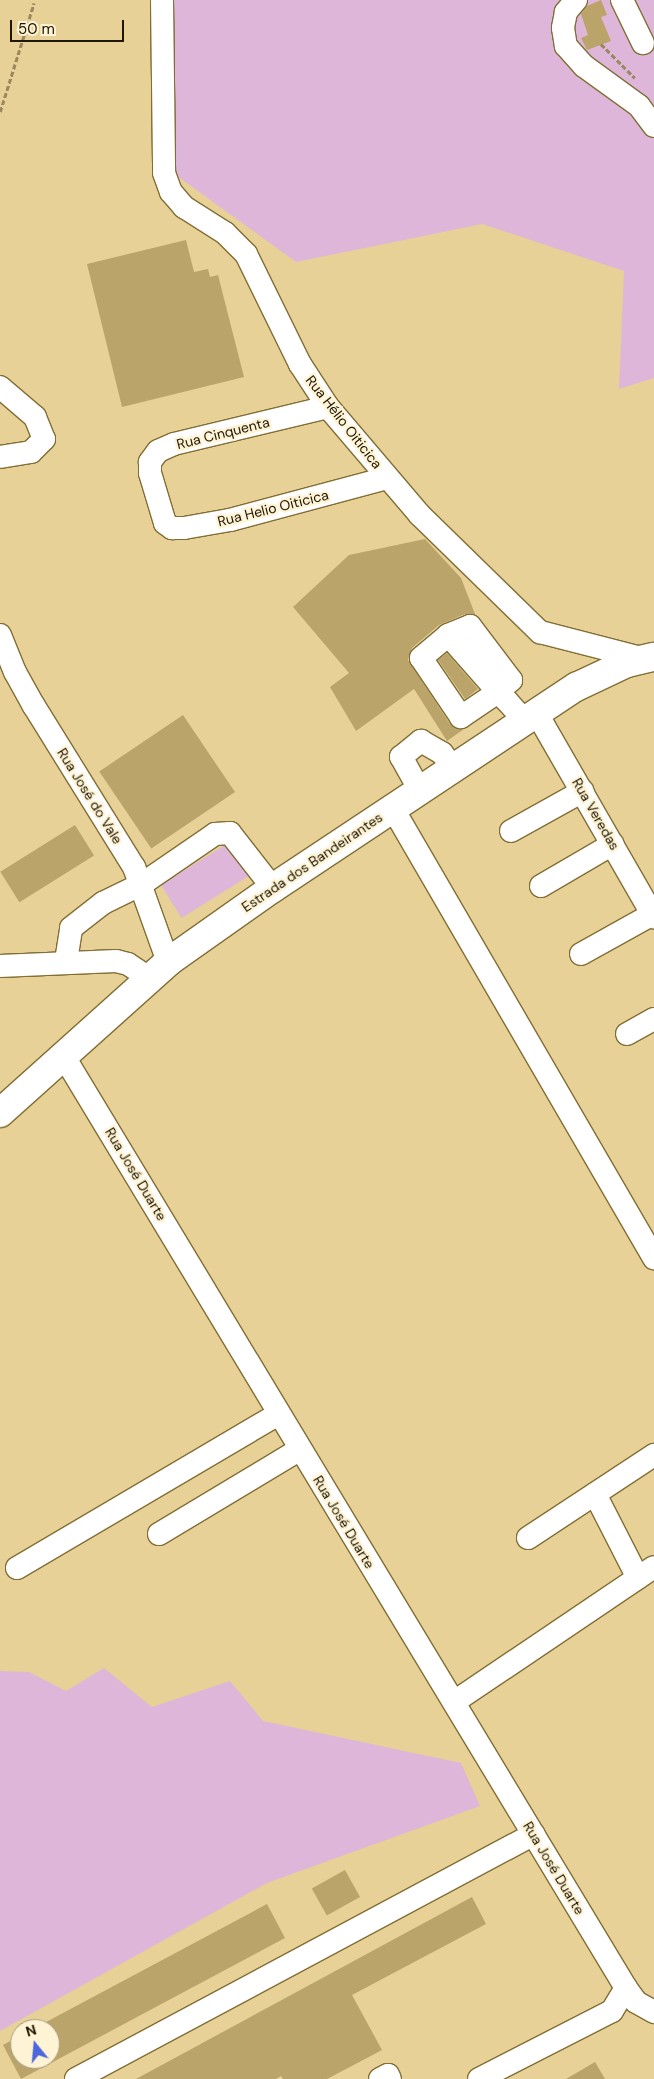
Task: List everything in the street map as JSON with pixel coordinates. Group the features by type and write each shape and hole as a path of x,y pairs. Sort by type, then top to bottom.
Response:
{"main road":[{"name":"Estrada dos Bandeirantes","path":"0,1113 159,970 273,888 530,716 590,680 650,658"}],"street":[{"name":"Rua Hélio Oiticica","path":"162,0 164,173 171,192 184,207 225,233 246,254 300,364 328,407 420,515 540,632 650,658"},
{"path":"576,0 566,12 563,28 566,46 584,66 638,106 654,126"},
{"path":"622,0 644,43"},
{"path":"0,387 35,417 44,439 31,452 0,457"},
{"name":"Rua Cinquenta","path":"162,517 150,473 150,462 158,451 328,407"},
{"name":"Rua Helio Oiticica","path":"162,517 172,528 184,528 388,478"},
{"path":"470,626 512,680 498,692 461,716 421,658 448,635 470,626"},
{"name":"Rua José do Vale","path":"0,635 34,706 142,884 160,947 159,970"},
{"name":"Rua Veredas","path":"498,692 530,716 582,791 652,909"},
{"path":"419,789 401,757 421,741 442,753 452,767"},
{"path":"511,831 582,791"},
{"path":"392,807 654,1258"},
{"path":"66,961 71,928 103,903 142,884 215,834 230,833 273,888"},
{"path":"541,886 613,844"},
{"path":"581,954 652,909"},
{"path":"0,966 66,961 128,964 159,970"},
{"path":"627,1034 654,1019"},
{"name":"Rua José Duarte","path":"63,1055 299,1450 454,1702 626,1988 636,2002 654,2012"},
{"path":"17,1568 278,1414"},
{"path":"159,1534 299,1450"},
{"path":"528,1538 654,1455"},
{"path":"454,1702 646,1572 595,1494"},
{"path":"76,2079 534,1834"},
{"path":"479,2079 612,2011 626,1988"},
{"path":"380,2079 388,2075 390,2079"}],"path":[{"path":"0,112 34,3"},
{"path":"601,44 626,70"}],"shaded area":[{"path":"169,0 654,0 654,378 619,389 624,271 482,224 296,262 173,173"},
{"path":"233,840 254,873 182,918 161,885"},
{"path":"104,1668 152,1707 230,1681 263,1721 461,1763 480,1806 267,1883 22,2019 10,2019 10,2025 0,2031 0,1671 29,1672 66,1691"}],"building":[{"path":"601,0 607,15 601,17 611,41 587,50 581,38 588,35 581,14 587,6"},
{"path":"186,240 194,272 208,269 210,277 218,275 244,377 122,407 87,264"},
{"path":"425,539 461,578 475,614 465,614 439,625 412,648 408,660 450,724 464,729 447,741 414,689 356,731 330,687 349,673 293,607 349,555"},
{"path":"447,653 478,689 465,699 438,660"},
{"path":"183,715 235,792 151,849 99,771"},
{"path":"75,825 94,856 19,902 0,872"},
{"path":"345,1870 360,1897 327,1916 312,1888"},
{"path":"472,1897 486,1924 352,1995 382,2050 327,2079 283,2079 281,2076 276,2079 136,2079"},
{"path":"267,1904 285,1938 60,2058 60,2019 52,2019"},
{"path":"10,2041 10,2058 3,2045"},
{"path":"595,2062 605,2079 566,2079"},
{"path":"16,2069 40,2069 21,2079"}]}
